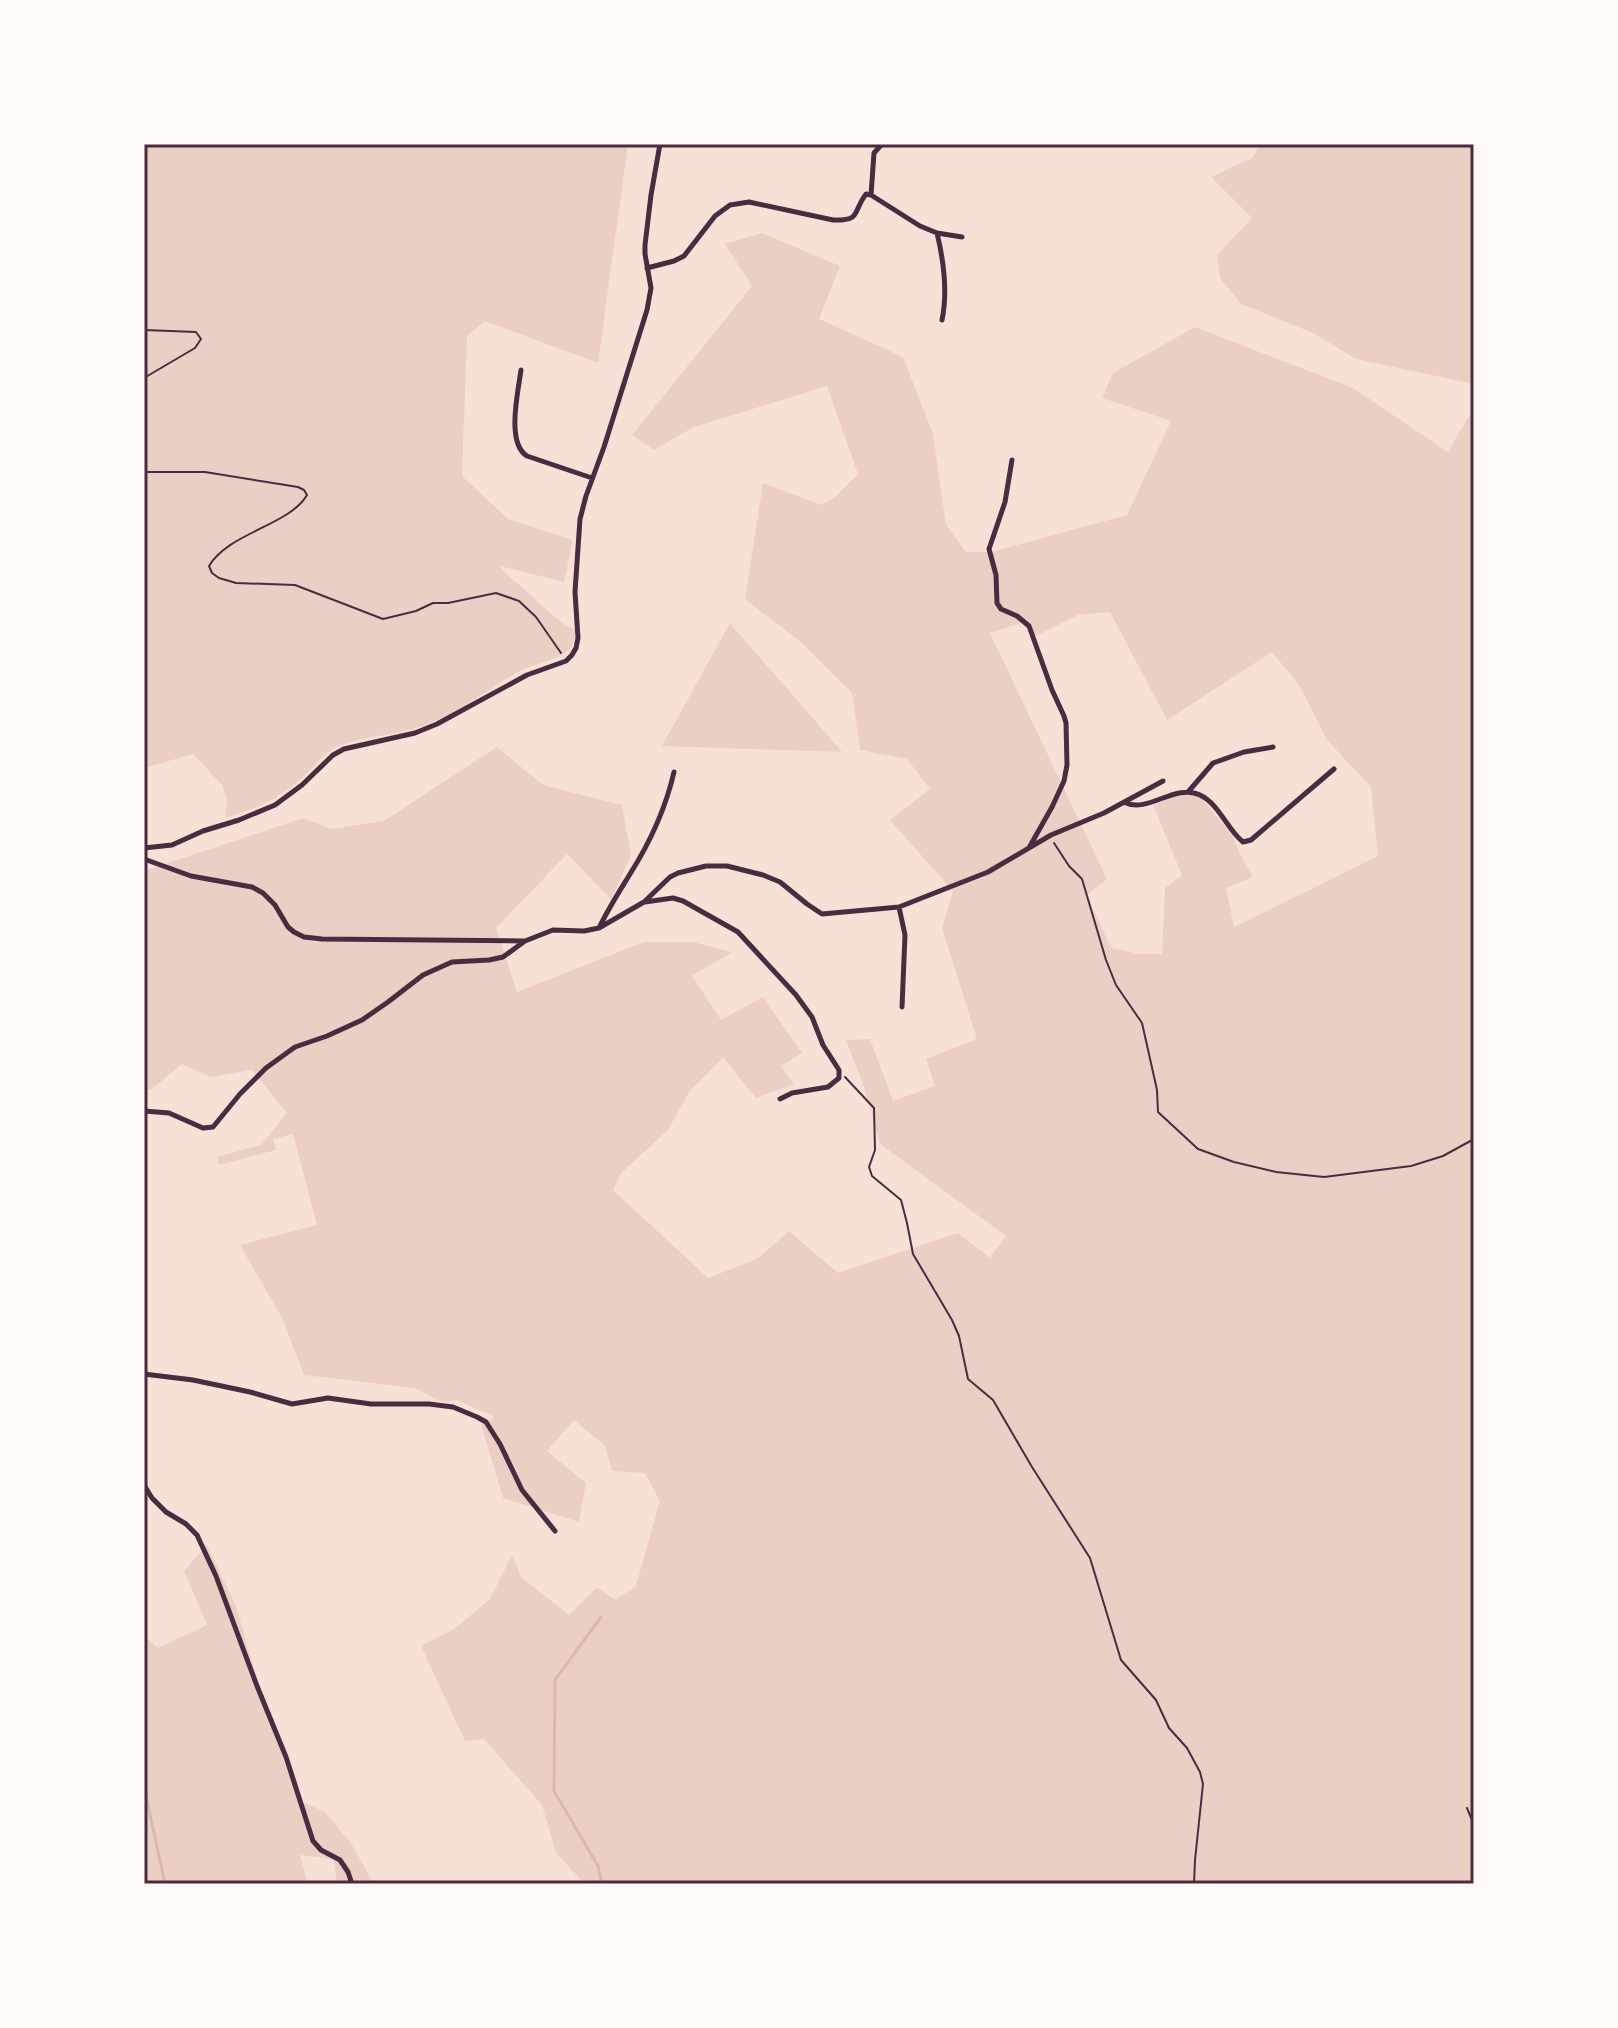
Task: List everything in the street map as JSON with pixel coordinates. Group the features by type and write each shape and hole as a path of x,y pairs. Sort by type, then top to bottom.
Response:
{"street":[{"path":"144,848 172,845 275,805 344,749 415,733 437,724 527,675 566,661 576,648 575,592 580,519 647,310 651,288 645,254 647,220 660,144"},
{"path":"871,195 874,153 882,144"},
{"path":"647,268 684,256 715,216 730,205 749,202 847,221 856,213 866,194 920,226 937,233 962,237"},
{"path":"937,233 945,279 942,320"},
{"path":"521,370 515,418 518,446 522,453 592,478"},
{"path":"1012,460 1005,502 989,549 996,575 997,603 1001,609 1029,626 1066,723 1067,765 1064,781 1028,848"},
{"path":"1188,792 1213,763 1244,752 1273,747"},
{"path":"1126,802 1131,806 1188,792 1202,796 1243,842 1251,840 1334,769"},
{"path":"599,928 647,844 674,772"},
{"path":"144,1111 169,1113 203,1128 213,1127 266,1068 295,1047 362,1020 423,975 452,962 503,957 525,941 553,930 599,928 644,902 670,877 689,869 727,866 763,875 780,882 822,914 899,907 988,872 1051,835 1104,813 1163,781"},
{"path":"144,859 191,876 252,887 275,905 288,927 304,937 525,941"},
{"path":"644,902 673,898 683,901 738,932 806,1008 839,1070 839,1078 828,1087 792,1093 780,1099"},
{"path":"899,907 905,935 902,1007"},
{"path":"499,940 503,957"},
{"path":"144,1374 193,1380 292,1404 328,1398 371,1404 429,1404 467,1412 486,1422 522,1490 555,1531"},
{"path":"144,1485 166,1512 197,1535 286,1757 313,1841 321,1850 340,1860 352,1884"}],"path":[{"path":"144,330 196,332 201,339 195,348 144,378"},
{"path":"144,472 205,472 304,490 307,495 298,506 235,542 213,560 209,566 219,578 236,583 295,585 383,619 416,611 433,603 496,593 519,601 536,617 566,661"},
{"path":"1051,835 1055,848 1082,879 1116,985 1142,1023 1157,1090 1158,1112 1198,1149 1276,1172 1324,1177 1411,1166 1443,1156 1474,1139"},
{"path":"839,1070 874,1108 875,1150 869,1167 872,1176 901,1200 913,1254 952,1320 959,1336 968,1379 993,1400 1090,1558 1121,1660 1156,1700 1169,1728 1187,1748 1200,1772 1203,1784 1194,1884"},
{"path":"1467,1808 1474,1825"}],"shaded area":[{"path":"144,144 628,144 598,363 485,321 467,336 462,476 508,519 573,540 564,582 500,566 553,616 575,630 574,641 563,654 525,668 438,719 409,730 337,747 277,797 225,818 227,799 222,785 193,754 144,768"},
{"path":"1261,144 1474,144 1474,384 1356,359 1313,333 1241,304 1220,278 1217,255 1252,218 1211,177 1252,158"},
{"path":"762,233 840,266 819,319 903,357 933,434 946,525 966,552 991,552 1127,515 1171,421 1102,398 1113,373 1195,327 1353,388 1448,452 1474,407 1474,1884 585,1884 556,1853 542,1805 484,1739 465,1741 421,1646 454,1629 490,1599 512,1555 521,1577 569,1615 597,1587 615,1600 636,1586 660,1501 645,1473 612,1471 605,1446 574,1420 547,1451 586,1483 579,1522 503,1498 481,1424 495,1417 457,1400 442,1402 415,1388 304,1375 282,1318 240,1245 317,1225 293,1134 273,1139 276,1150 219,1165 217,1157 261,1145 287,1113 252,1070 211,1077 182,1064 152,1089 144,1091 144,871 304,818 331,829 384,821 497,747 543,785 622,805 631,855 611,899 567,854 496,928 517,992 644,942 693,942 732,952 692,976 721,1020 763,997 802,1053 781,1066 794,1084 756,1098 723,1057 689,1092 668,1130 621,1173 613,1190 708,1278 757,1259 789,1231 838,1273 958,1233 990,1258 1006,1236 880,1144 864,1087 846,1040 870,1039 893,1101 935,1086 926,1059 977,1039 942,928 953,891 890,820 930,789 907,759 860,750 852,693 802,643 745,599 763,483 821,505 834,498 858,474 827,386 694,427 654,450 632,435 752,286 725,244","holes":["1110,612 1167,720 1272,652 1299,685 1327,740 1371,787 1378,856 1234,927 1226,888 1253,877 1233,836 1199,796 1181,795 1153,805 1182,875 1165,888 1162,954 1140,954 1111,948 1087,895 1107,879 990,633 1021,623 1036,636 1078,615"]},
{"path":"730,623 842,752 662,746"},
{"path":"207,1545 236,1606 269,1721 299,1801 324,1811 351,1843 374,1884 337,1884 334,1859 300,1855 308,1884 144,1884 144,1635 158,1648 207,1625 184,1571"}],"waterway":[{"path":"601,1617 555,1680 554,1791 598,1866 602,1884"},
{"path":"144,1787 165,1884"}]}
